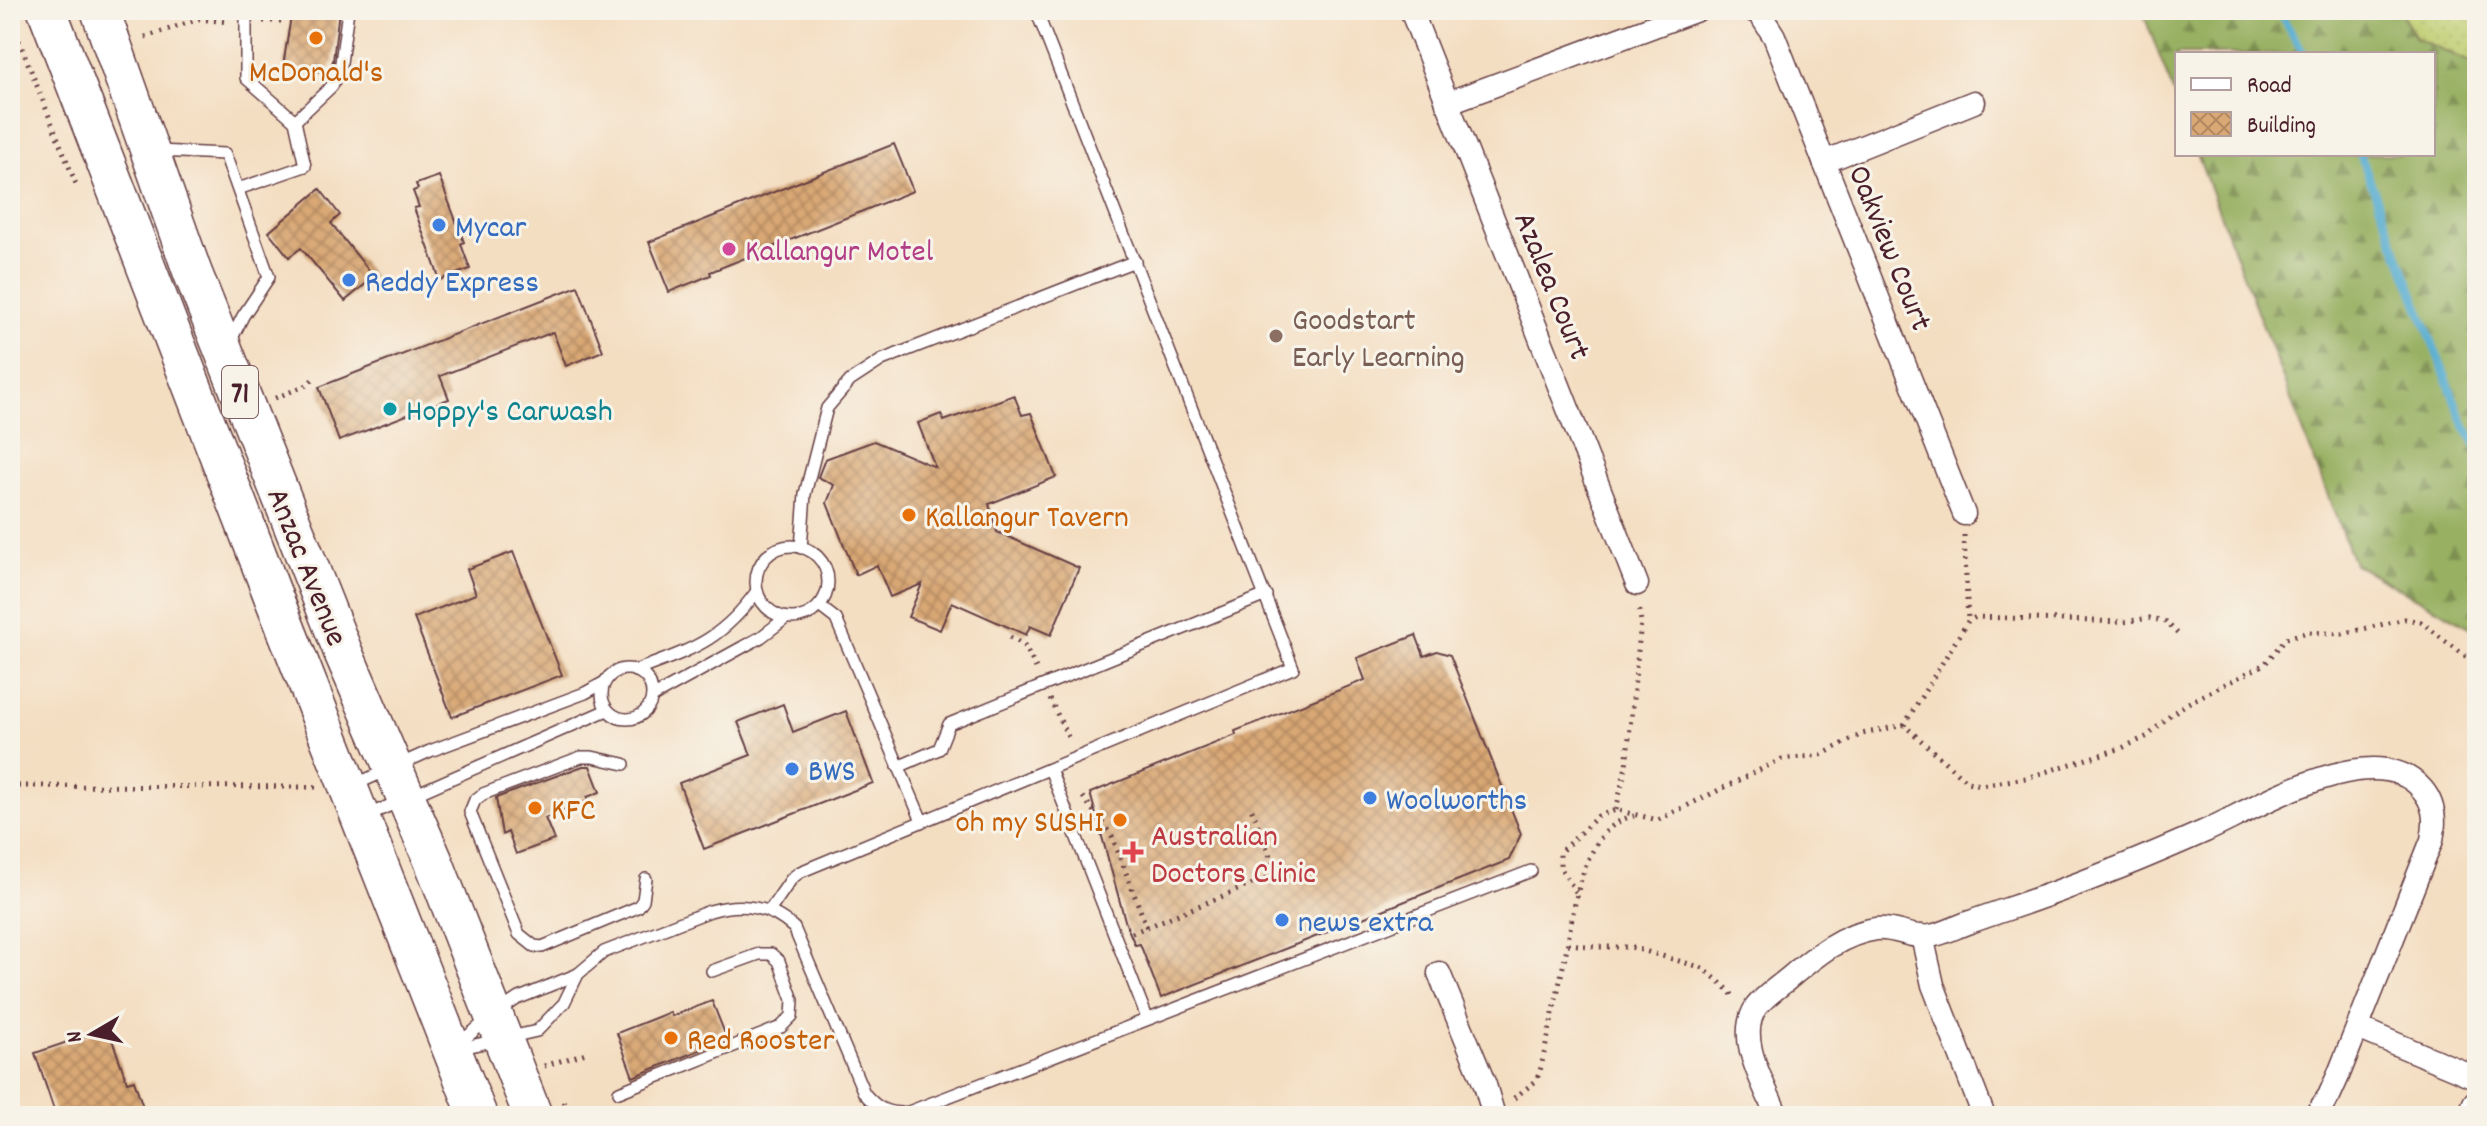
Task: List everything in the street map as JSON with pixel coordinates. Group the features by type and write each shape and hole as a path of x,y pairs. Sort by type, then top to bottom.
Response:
{"highway":[{"name":"Anzac Avenue","path":"47,10 210,435 343,797 478,1116"},
{"name":"Anzac Avenue","path":"100,10 192,271 343,652 401,782 533,1116"}],"street":[{"name":"Azalea Court","path":"1411,10 1637,584"},
{"path":"1447,103 1697,10"},
{"name":"Oakview Court","path":"1752,10 1760,14 1774,36 1964,514"},
{"path":"1824,162 1974,102"},
{"path":"1777,1116 1750,1048 1752,1016 1765,998 1819,953 1838,942 1878,929 1922,936 1945,932 2048,895 2202,833 2302,786 2335,774 2390,771 2407,776 2428,795 2435,826 2425,859 2358,1028 2329,1096 2315,1116"},
{"path":"1922,936 1933,985 1984,1116"},
{"path":"1439,973 1494,1114"},
{"path":"2358,1028 2477,1078"},
{"path":"2472,1116 2477,1104"}],"lane":[{"path":"295,121 332,86 341,63 348,10"},
{"path":"770,910 792,878 800,872 1293,668 1036,10"},
{"path":"238,189 305,166 295,121 246,78 246,16"},
{"path":"151,151 225,154 238,189 269,277 243,316 225,353"},
{"path":"801,548 805,494 827,408 850,381 882,360 1135,261"},
{"path":"783,548 801,548 819,558 824,567 827,587 819,606 798,618 786,618 768,609 757,591 757,573 766,558 783,548"},
{"path":"635,671 712,639 727,628 757,591"},
{"path":"898,767 939,749 949,724 1266,595"},
{"path":"819,606 836,619 922,821"},
{"path":"605,682 602,696 607,710 621,719 629,720 644,712 652,697 761,637 786,618"},
{"path":"343,797 401,782 585,693 605,682 615,672 635,671 648,681 652,697"},
{"path":"343,797 401,782 607,710"},
{"path":"624,764 592,757 570,759 483,794 475,800 470,812 519,934 534,946 542,947 631,911 643,900 646,879"},
{"path":"1050,769 1147,1018"},
{"path":"452,1050 498,1027 523,996 578,974 604,952 725,907 770,910 794,928 864,1093 877,1108 891,1114 906,1113 1531,871"},
{"path":"619,1092 781,1027 792,1016 793,1000 779,961 771,954 759,954 712,971"},
{"path":"452,1050 498,1027 531,1033 545,1025 564,1003 578,974"}],"path":[{"path":"145,37 199,19 246,16 286,21"},
{"path":"140,23 150,51"},
{"path":"274,398 307,385 313,379"},
{"path":"269,385 279,413"},
{"path":"1964,514 1968,621"},
{"path":"1616,810 1626,766 1641,622 1637,584"},
{"path":"1576,892 1560,867 1560,852 1598,816 1616,810 1658,820 1782,759 1821,755 1862,734 1904,725 1968,621 1976,617 1988,615 2123,622 2150,618 2166,622 2178,634"},
{"path":"1904,725 1967,782 1981,785 2026,778 2122,748 2148,736 2188,703 2265,664 2286,638 2308,632 2342,634 2405,619 2421,622 2477,665"},
{"path":"10,786 343,797"},
{"path":"1154,924 1277,874 1250,805"},
{"path":"1494,1114 1528,1088 1540,1071 1568,944 1576,892 1598,842 1621,819 1637,816"},
{"path":"1568,944 1631,947 1703,968 1730,991 1735,1002 1752,1016"},
{"path":"542,1066 589,1052"}],"green space":[{"path":"2142,10 2400,10 2415,38 2477,65 2477,631 2354,564 2198,156 2435,156 2435,52 2175,52 2175,97"},
{"path":"2400,10 2477,10 2477,65 2415,38"}],"building":[{"name":"McDonald's","path":"292,10 339,10 333,61 328,73 283,66"},
{"path":"894,144 913,191 710,272 711,275 669,292 649,242"},
{"name":"Mycar","path":"439,176 464,242 461,244 470,269 440,280 414,208 419,207 413,191 418,189 416,184"},
{"path":"320,189 340,215 331,223 374,277 345,301 301,248 289,257 269,232"},
{"path":"578,286 603,351 566,366 553,332 440,376 449,399 339,441 319,387"},
{"name":"Kallangur Tavern","path":"1014,395 1022,415 1031,413 1056,477 989,504 997,532 1079,568 1051,635 1030,626 1026,635 952,602 940,630 908,617 922,584 890,597 877,565 856,575 827,503 834,485 818,477 825,459 874,441 935,467 918,423 941,414 944,421"},
{"path":"513,552 562,675 452,717 414,618 476,594 467,569"},
{"path":"1416,635 1424,656 1437,651 1450,655 1521,834 1509,860 1161,998 1140,944 1135,945 1126,924 1090,793 1365,680 1357,658"},
{"name":"BWS","path":"783,704 793,732 846,711 873,783 704,849 679,783 751,755 738,722"},
{"name":"KFC","path":"590,766 600,792 587,797 588,801 545,818 554,840 516,854 508,832 502,835 496,798"},
{"name":"Red Rooster","path":"712,1001 727,1039 633,1077 617,1033 670,1012 672,1016"},
{"path":"108,1028 127,1082 134,1080 146,1116 56,1116 35,1053"}],"waterway":[{"path":"2278,10 2303,52"},
{"path":"2361,156 2463,422 2477,447"}],"place":[{"name":"McDonald's","path":"316,38"},
{"name":"Mycar","path":"439,225"},
{"name":"Kallangur Motel","path":"729,249"},
{"name":"Reddy Express","path":"349,280"},
{"name":"Goodstart Early Learning","path":"1276,336"},
{"name":"Hoppy's Carwash","path":"390,409"},
{"name":"Kallangur Tavern","path":"909,515"},
{"name":"BWS","path":"792,769"},
{"name":"Woolworths","path":"1370,798"},
{"name":"KFC","path":"535,808"},
{"name":"oh my SUSHI","path":"1120,820"},
{"name":"Australian Doctors Clinic","path":"1133,852"},
{"name":"news extra","path":"1282,920"},
{"name":"Red Rooster","path":"671,1038"}]}
